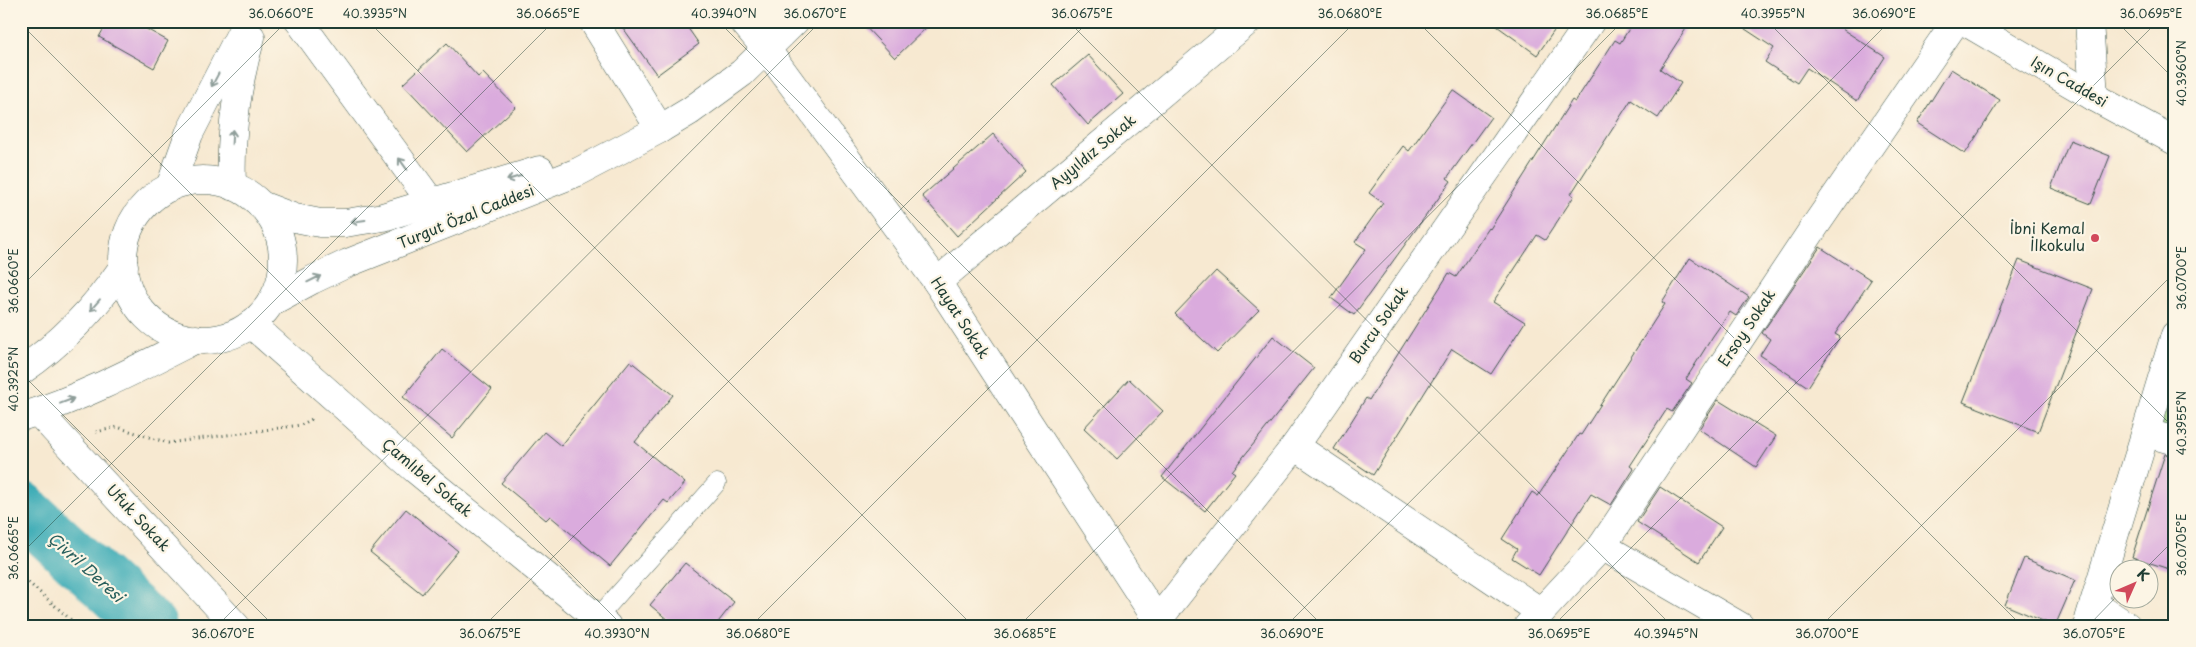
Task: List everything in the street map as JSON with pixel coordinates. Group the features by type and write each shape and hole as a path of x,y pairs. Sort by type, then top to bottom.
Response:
{"street":[{"path":"170,187 189,134 246,21"},
{"path":"232,186 231,144 234,111 241,69 256,21"},
{"path":"299,21 432,203"},
{"path":"593,21 660,129"},
{"name":"Hayat Sokak","path":"744,21 937,282 1159,623"},
{"name":"Turgut Özal Caddesi","path":"271,302 348,263 578,172 660,129 718,91 767,50 795,21"},
{"name":"Ayyıldız Sokak","path":"937,282 1248,21"},
{"name":"Burcu Sokak","path":"1159,623 1295,446 1591,21"},
{"name":"Ersoy Sokak","path":"1535,619 1602,546 1809,235 1956,21"},
{"name":"Işın Caddesi","path":"1964,21 2175,141"},
{"path":"2089,21 2094,96"},
{"name":"Turgut Özal Caddesi","path":"261,205 294,218 335,224 369,220 573,160 660,129"},
{"path":"201,180 232,186 243,191 261,205 277,230 282,252 282,274 278,289 262,314 251,324 225,337 196,339 169,332 146,316 131,292 124,266 127,238 135,219 148,203 170,187 201,180"},
{"path":"21,371 60,341 84,317 106,292 124,266"},
{"name":"Çamlıbel Sokak","path":"251,324 340,404 598,623"},
{"path":"2127,626 2091,615 2175,335"},
{"path":"30,414 100,387 196,339"},
{"name":"Ufuk Sokak","path":"30,414 64,439 236,626"},
{"path":"2147,433 2175,441"},
{"path":"1295,446 1535,619"},
{"path":"1602,546 1740,626"}],"lane":[{"path":"598,623 717,483"}],"path":[{"path":"64,439 117,427 168,444 301,425 340,404"},
{"path":"21,576 78,626"}],"green space":[{"path":"2175,335 2175,441 2147,433"}],"building":[{"path":"108,21 132,21 168,41 154,68 99,37"},
{"path":"618,21 683,21 699,44 657,75"},
{"path":"860,21 933,21 895,58"},
{"path":"1490,21 1561,21 1537,55"},
{"path":"1634,21 1691,21 1660,69 1681,83 1658,118 1631,100 1571,194 1574,196 1545,240 1537,235 1493,302 1525,322 1491,374 1452,349 1373,475 1334,449 1366,398 1369,400 1449,273 1456,277 1490,229 1572,100 1575,102 1615,40 1620,43"},
{"path":"1733,21 1848,21 1842,29 1885,57 1857,101 1807,68 1797,83 1765,62 1774,48"},
{"path":"447,43 478,77 483,73 516,107 467,152 403,84"},
{"path":"1088,55 1123,94 1088,125 1053,85"},
{"path":"1951,69 2000,100 1965,154 1917,123"},
{"path":"1453,90 1491,117 1447,178 1451,181 1354,315 1331,298 1366,249 1355,242 1383,203 1369,193 1403,146 1409,151"},
{"path":"993,134 1026,172 957,236 922,196"},
{"path":"2070,140 2110,156 2091,204 2051,188"},
{"path":"1820,247 1871,280 1835,334 1840,337 1808,387 1760,355 1770,339 1762,333"},
{"path":"1690,258 1749,297 1736,316 1730,312 1713,336 1686,379 1692,383 1672,412 1667,409 1630,466 1634,469 1611,505 1591,494 1539,575 1512,558 1517,549 1502,539 1532,492 1538,496 1579,434 1581,435 1665,304 1662,302"},
{"path":"2019,260 2093,289 2038,432 1963,402"},
{"path":"1216,271 1259,310 1217,353 1175,314"},
{"path":"1273,336 1314,368 1232,471 1235,473 1205,511 1162,477"},
{"path":"442,349 492,389 452,438 403,397"},
{"path":"630,361 673,395 635,442 685,483 668,503 664,500 610,566 550,516 546,520 501,483 544,432 561,446"},
{"path":"1129,379 1163,411 1117,459 1084,428"},
{"path":"1718,400 1776,436 1756,467 1699,429"},
{"path":"2165,454 2175,456 2175,571 2158,565 2158,560 2141,560 2132,557"},
{"path":"1660,487 1722,527 1699,562 1637,522"},
{"path":"406,509 458,551 422,594 370,552"},
{"path":"2024,558 2075,580 2055,626 2005,605"},
{"path":"685,563 734,602 715,626 675,626 650,605"}],"waterway":[{"name":"Çivril Deresi","path":"21,508 150,626"}],"place":[{"name":"İbni Kemal İlkokulu","path":"2095,238"}]}
